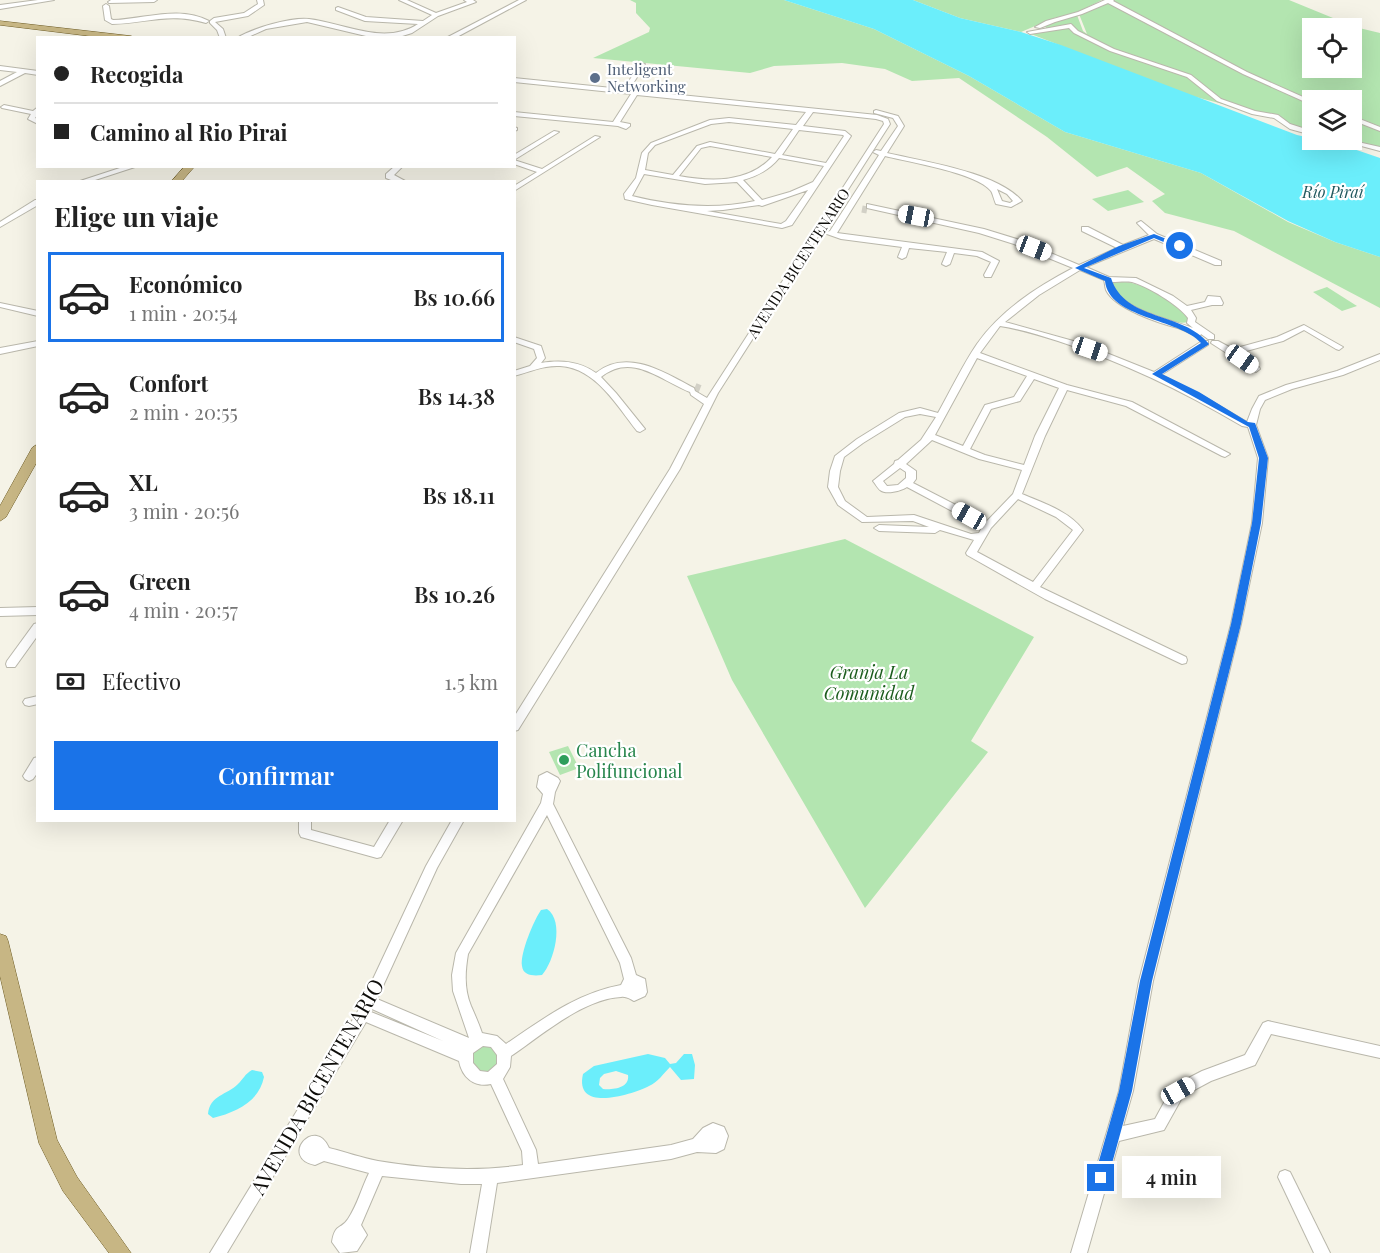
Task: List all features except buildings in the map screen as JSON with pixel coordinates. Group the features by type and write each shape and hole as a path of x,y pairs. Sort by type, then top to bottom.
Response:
{"main road":[{"path":"0,24 93,36"},
{"path":"0,24 112,36"},
{"path":"177,180 189,168"},
{"path":"0,517 36,452"},
{"path":"0,941 48,1143 70,1184 121,1253"}],"street":[{"path":"0,8 51,0"},
{"path":"154,0 108,4 108,20 112,22 190,15 211,21 246,15 258,9 261,5 260,0"},
{"path":"402,0 436,15"},
{"path":"338,9 365,19 413,26 473,2 467,0"},
{"path":"453,36 523,0"},
{"path":"1302,99 1245,73 1110,1 1103,1 1080,20 1050,21 1029,32 1071,26 1076,33 1123,54 1189,76 1219,100 1254,114 1276,116 1280,121 1302,131"},
{"path":"244,36 264,27 307,20 383,35 405,34 413,26"},
{"path":"1080,20 1095,40"},
{"path":"211,21 220,29 222,36"},
{"path":"516,114 616,124 642,64"},
{"path":"0,68 36,73"},
{"path":"2,81 24,71"},
{"name":"AVENIDA BICENTENARIO","path":"516,75 629,94"},
{"name":"AVENIDA BICENTENARIO","path":"516,80 629,94 769,104 897,117 901,126 834,231"},
{"path":"516,85 629,94 677,102"},
{"name":"AVENIDA BICENTENARIO","path":"769,104 806,110 835,110"},
{"path":"4,107 36,111"},
{"path":"643,172 702,182 738,179 758,172 778,156 797,128 803,125 806,110"},
{"name":"AVENIDA BICENTENARIO","path":"516,724 678,463 714,393 887,124 886,120 878,115"},
{"path":"722,120 797,128 845,132 848,136 789,223 782,226 628,197 643,172 645,153 652,144 690,128 722,120"},
{"path":"1362,122 1380,129"},
{"path":"690,128 705,144"},
{"path":"516,159 556,132"},
{"path":"516,188 597,137"},
{"path":"675,177 699,147 705,144 828,165"},
{"path":"1362,145 1380,149"},
{"path":"871,150 997,184 1016,197 1018,201 1011,205 999,202 994,190 982,180"},
{"path":"516,161 542,171"},
{"path":"87,180 128,168"},
{"path":"398,168 388,176 399,180"},
{"path":"738,179 762,204"},
{"path":"685,209 726,209 762,204 784,198 815,184"},
{"path":"838,202 981,231 1028,246 1108,279 1133,280 1170,298 1186,309 1192,318 1187,324"},
{"path":"0,225 36,203"},
{"path":"1142,224 1154,236 1218,263"},
{"path":"821,228 916,243 935,249"},
{"path":"1085,229 1121,248"},
{"path":"834,231 841,237 979,254 992,259 995,265 988,275"},
{"path":"898,463 910,471 911,479 908,484 891,490 878,485 878,481 898,463 930,436 981,343 998,323 1037,293 1078,268 1154,236"},
{"path":"902,257 906,245"},
{"path":"945,264 951,252"},
{"path":"1108,279 1110,290 1127,304 1156,319 1187,324 1208,341 1232,352 1256,369"},
{"path":"1186,309 1209,302"},
{"path":"0,305 36,314"},
{"path":"1010,314 1013,325"},
{"path":"998,323 1013,325 1082,346 1156,374 1196,394 1245,424 1252,425"},
{"path":"1232,352 1280,339 1304,327 1339,347"},
{"path":"516,340 538,348 541,358 533,368"},
{"path":"1156,374 1208,341"},
{"path":"0,351 36,343"},
{"path":"975,354 1064,387 1129,404 1225,454"},
{"path":"1079,1253 1126,1091 1146,981 1236,624 1257,523 1263,458 1252,425 1256,409 1262,398 1289,387 1340,373 1380,357"},
{"path":"597,376 612,365 622,363 642,367 697,391 714,393"},
{"path":"516,373 560,364 574,364 586,368 597,376 640,429"},
{"path":"965,450 988,407 1017,399 1032,375"},
{"path":"1064,387 1026,468 1024,481 1017,495 987,526 971,552 1034,588 1182,660"},
{"path":"697,391 708,403"},
{"path":"941,416 920,411 902,415 860,441 840,456 833,487 841,503 865,520 914,518 978,539"},
{"path":"930,436 965,450 1026,468"},
{"path":"908,484 987,526"},
{"path":"1017,495 1068,520 1078,530 1034,588"},
{"path":"879,528 931,529 978,539"},
{"path":"0,612 36,611"},
{"path":"11,663 36,630"},
{"path":"29,776 36,764"},
{"path":"366,1008 470,1049 494,1041 505,1053 503,1065 494,1075 481,1079 470,1074 466,1069 470,1049 476,1033 460,996 458,981 462,953 548,798 626,962 627,984 579,1003 553,1018 505,1053"},
{"path":"305,822 305,833 377,853 396,822"},
{"name":"AVENIDA BICENTENARIO","path":"218,1253 366,1008 432,866 457,822"},
{"path":"1113,1135 1160,1125 1178,1091 1207,1076 1250,1060 1268,1027 1380,1052"},
{"path":"494,1075 529,1150 531,1171"},
{"path":"322,1153 378,1168 461,1177 491,1177 651,1156 697,1145"},
{"path":"353,1226 378,1168"},
{"path":"478,1253 491,1177"},
{"path":"1285,1177 1322,1253"}],"green space":[{"path":"630,0 784,0 874,29 969,76 1065,132 1201,173 1288,222 1335,242 1380,257 1380,308 1234,231 1165,213 1152,201 1165,194 1127,167 1097,177 1047,137 959,78 912,81 885,69 842,63 774,66 750,73 593,58 649,32 650,28 636,13 636,3"},
{"path":"913,0 1102,0 1076,13 1054,18 1021,32 960,18"},
{"path":"1289,0 1333,18 1302,18 1302,78 1362,78 1362,29 1380,33 1380,128 1362,122 1362,90 1302,90 1302,98 1263,80 1110,1"},
{"path":"1108,2 1247,75 1302,99 1302,130 1296,129 1278,116 1255,113 1220,100 1208,88 1188,76 1223,104 1188,95 1031,34 1046,28 1045,25 1077,15 1083,31 1087,34 1079,14"},
{"path":"1362,123 1380,130 1380,147 1362,143"},
{"path":"1128,190 1144,202 1108,211 1092,199"},
{"path":"1113,281 1145,287 1171,303 1188,317 1188,322 1162,319 1131,305 1115,292 1110,283"},
{"path":"1327,287 1357,306 1342,311 1313,292"},
{"name":"Granja La Comunidad","path":"845,539 1034,637 971,741 988,752 865,908 732,680 687,576"},
{"name":"Cancha Polifuncional","path":"568,746 579,768 560,775 549,752"},
{"path":"479,1045 495,1045 502,1062 484,1076 468,1058"}],"water":[{"name":"Río Piraí","path":"784,0 913,0 960,18 1021,32 1061,45 1302,136 1302,150 1357,150 1380,158 1380,257 1335,242 1288,221 1201,173 1065,132 969,76 874,29"},
{"path":"547,909 556,923 554,952 542,975 529,975 524,972 522,966 523,953 538,915 541,910"},
{"path":"648,1054 665,1058 670,1064 676,1063 684,1054 692,1054 695,1065 694,1079 681,1080 670,1067 652,1085 606,1098 587,1094 583,1086 583,1074 594,1066","holes":["616,1071 628,1075 626,1083 620,1087 603,1089 599,1085 600,1078 604,1074"]},
{"path":"252,1070 262,1072 264,1077 252,1099 222,1116 213,1118 208,1114 215,1099 234,1088"}],"tunnel":[{"path":"862,209 867,210"},
{"path":"695,387 700,389"}],"place":[{"name":"Inteligent Networking","path":"595,78"},
{"name":"Cancha Polifuncional","path":"564,760"}],"route":[{"path":"1101,1178 1126,1091 1146,981 1236,624 1257,523 1263,458 1252,425 1245,424 1196,394 1156,374 1205,344 1197,333 1184,326 1169,324 1146,315 1119,299 1110,290 1107,284 1108,279 1078,268 1154,236 1180,246"}]}
